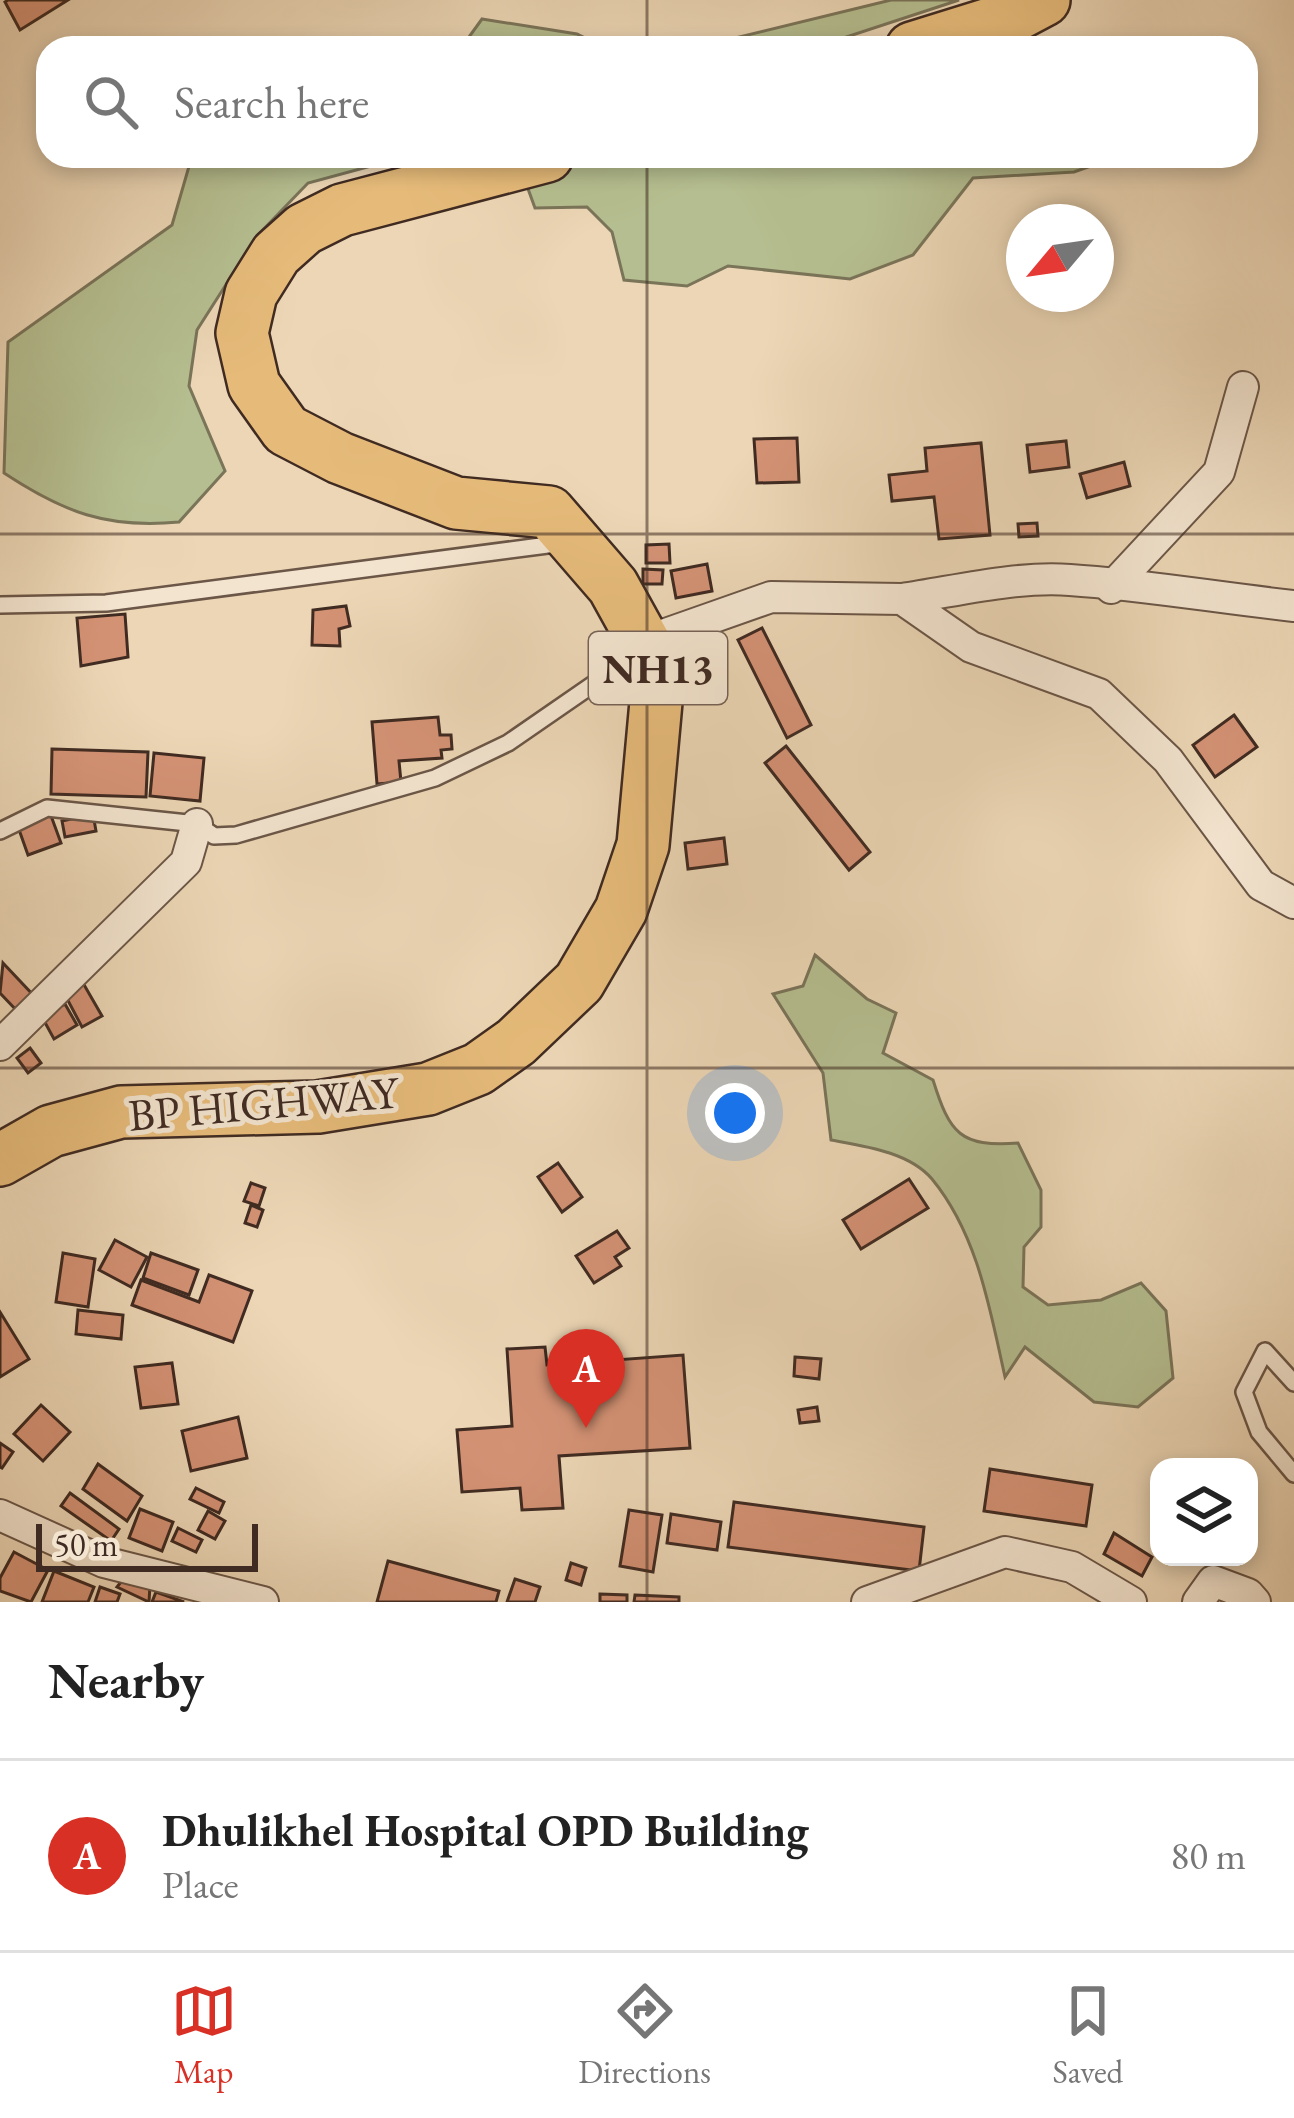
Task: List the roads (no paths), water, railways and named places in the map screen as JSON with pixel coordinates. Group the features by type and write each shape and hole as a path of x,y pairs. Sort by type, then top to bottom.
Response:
{"highway":[{"path":"951,36 1012,17 1044,0"},
{"name":"NH13","path":"501,168 342,210 304,229 276,254 251,293 242,333 254,385 286,430 340,458 456,503 549,512 613,586 652,655"},
{"name":"BP HIGHWAY","path":"0,1160 51,1131 121,1112 317,1107 428,1090 478,1070 516,1042 579,982 621,910 643,845 652,655"}],"street":[{"path":"1111,588 1220,472 1243,387"},
{"path":"652,655 771,598 902,598 1032,580 1072,580 1111,588 1161,585 1294,606"},
{"path":"902,598 971,647 1099,694 1168,760 1261,884 1294,903"},
{"path":"0,1045 186,862 197,824"},
{"path":"0,1515 104,1562 263,1602"},
{"path":"867,1602 1005,1552 1072,1567 1131,1602"},
{"path":"1198,1602 1213,1581 1248,1594 1255,1602"}],"lane":[{"path":"0,605 106,603 576,541"},
{"path":"0,831 47,808 197,824 214,836 236,836 435,778 508,743 608,674 652,655"},
{"path":"1294,1383 1265,1352 1244,1392 1259,1432 1294,1474"}],"place":[{"name":"Dhulikhel Hospital OPD Building","path":"586,1428"}]}
